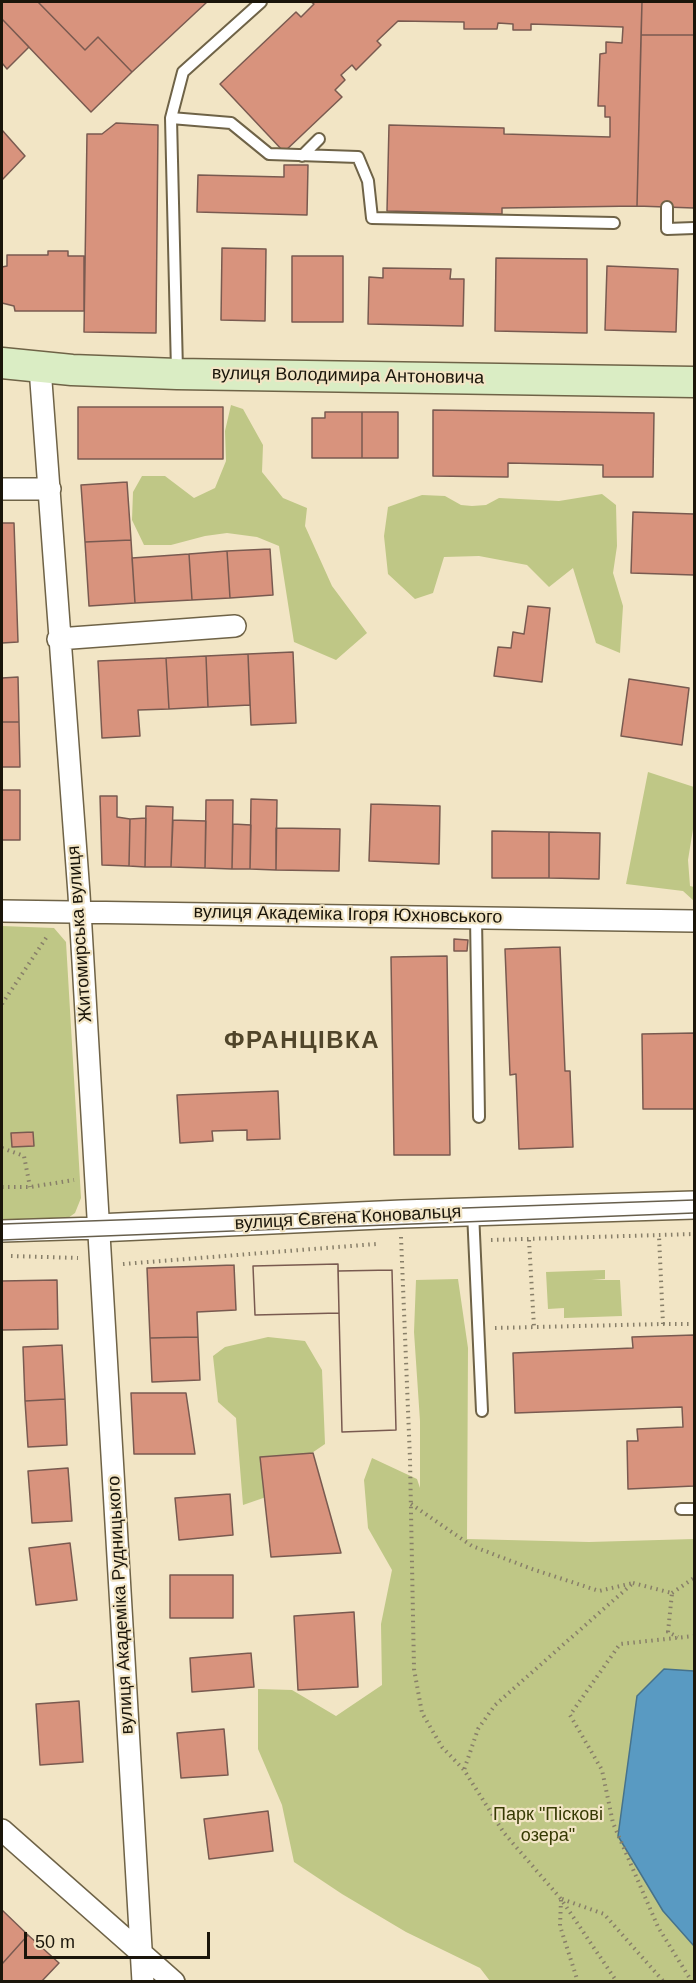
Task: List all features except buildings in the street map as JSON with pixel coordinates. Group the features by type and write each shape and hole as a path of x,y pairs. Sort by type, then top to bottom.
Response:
{"main road":[{"name":"вулиця Володимира Антоновича","path":"2,363 40,368 177,374 694,382"}],"street":[{"name":"Житомирська вулиця","path":"40,368 79,912 97,1228"},
{"path":"2,489 50,489"},
{"path":"58,639 235,626"},
{"name":"вулиця Академіка Ігоря Юхновського","path":"2,911 476,916 694,921"},
{"name":"вулиця Євгена Коновальця","path":"2,1231 694,1205"},
{"name":"вулиця Академіка Рудницького","path":"97,1228 143,1982"},
{"path":"2,1830 174,1982"}],"lane":[{"path":"177,374 171,118 183,72 261,2"},
{"path":"171,118 231,123 269,154 358,157 368,181 372,218 614,223"},
{"path":"302,156 319,139"},
{"path":"667,207 667,229 694,228"},
{"path":"476,916 479,1117"},
{"path":"473,1212 482,1411"},
{"path":"681,1509 694,1509"}],"path":[{"path":"2,1004 51,931"},
{"path":"2,1148 24,1156 30,1187"},
{"path":"474,1240 694,1234"},
{"path":"659,1236 663,1324"},
{"path":"529,1240 534,1327"},
{"path":"402,1241 414,1670 422,1713 442,1747 464,1770 504,1833 561,1899 617,1982"},
{"path":"390,1242 414,1241"},
{"path":"148,1261 379,1243"},
{"path":"2,1256 74,1257"},
{"path":"477,1329 694,1324"},
{"path":"411,1504 472,1546 599,1591 633,1583 672,1593 694,1578"},
{"path":"464,1770 478,1729 495,1705 633,1583"},
{"path":"658,1640 668,1632 672,1593"},
{"path":"668,1632 678,1637"},
{"path":"692,1982 658,1927 613,1823 602,1770 570,1715 620,1644 694,1636"},
{"path":"561,1899 560,1926 578,1982"},
{"path":"561,1899 604,1914 664,1982"}],"green space":[{"path":"231,405 243,409 263,445 262,472 283,498 307,508 305,526 332,586 367,633 336,660 294,642 279,546 257,537 227,533 171,545 144,545 132,520 133,492 142,476 165,476 194,498 215,488 226,461 225,431"},
{"path":"602,494 616,505 617,546 613,573 623,606 620,653 596,643 573,568 549,587 527,565 479,556 444,557 433,593 415,599 388,574 384,536 388,507 422,495 445,496 461,505 472,506 486,505 499,498 559,501"},
{"path":"648,772 694,787 694,823 688,860 690,886 694,887 694,901 683,891 626,884"},
{"path":"2,926 54,928 66,942 81,1198 75,1213 68,1218 2,1221"},
{"path":"605,1270 605,1279 591,1280 620,1280 622,1316 564,1318 564,1308 548,1309 546,1272"},
{"name":"Парк \"Піскові озера\"","path":"458,1279 468,1348 467,1539 589,1542 694,1539 694,1981 490,1981 480,1968 406,1932 294,1862 282,1805 258,1749 258,1689 292,1690 336,1716 382,1685 381,1624 392,1570 368,1528 364,1480 372,1458 417,1479 420,1488 420,1421 414,1332 416,1280"},
{"path":"268,1337 305,1341 322,1370 325,1444 306,1457 269,1496 243,1505 236,1418 218,1402 213,1356 225,1347"}],"water":[{"path":"664,1669 694,1671 694,1946 663,1911 618,1836 637,1696"}],"tram line":[{"path":"2,1224 694,1200"},
{"path":"2,1240 694,1213"}],"district":[{"name":"ФРАНЦІВКА","path":"302,1041"}]}
